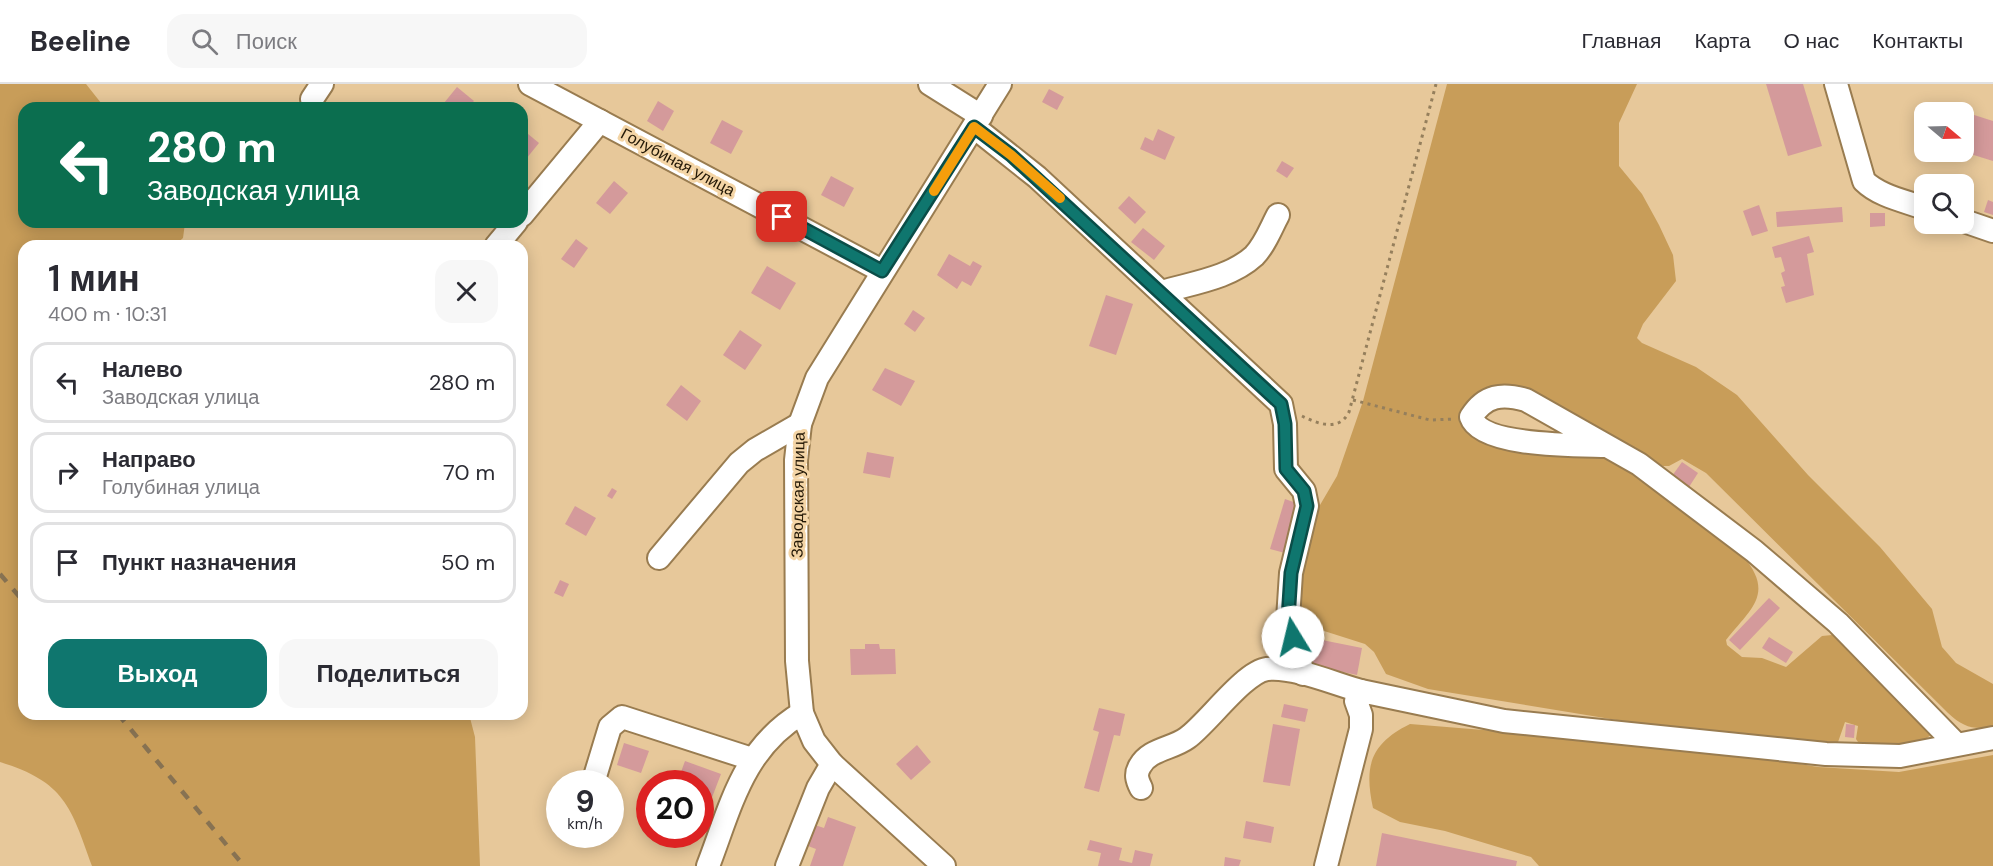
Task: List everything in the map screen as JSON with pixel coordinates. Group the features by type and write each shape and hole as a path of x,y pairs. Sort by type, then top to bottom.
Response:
{"street":[{"name":"Голубиная улица","path":"530,84 882,271"},
{"path":"930,84 977,121 1281,404 1285,424 1286,469 1304,491 1307,506 1291,573 1288,619 1303,674"},
{"name":"Заводская улица","path":"944,866 832,764 814,741 802,714 797,661 796,460 800,424 817,378 1000,84"},
{"path":"1836,84 1864,180 1870,187 1914,204"},
{"name":"Голубиная улица","path":"528,208 600,121"},
{"path":"1162,292 1229,272 1244,263 1262,246 1278,214"},
{"path":"1974,224 1993,231"},
{"path":"501,240 511,228"},
{"path":"1606,447 1513,440 1482,431 1475,425 1472,417 1485,400 1498,396 1516,397 1542,408 1650,471 1817,603 1955,743"},
{"path":"659,558 740,464 755,450 800,424"},
{"path":"1140,788 1136,777 1140,766 1148,757 1186,739 1250,678 1266,669 1303,674 1361,691 1504,721 1826,754 1900,756 1955,743 1993,738"},
{"path":"1326,866 1361,729 1361,715 1356,701 1361,691"},
{"path":"708,866 740,780 752,759 781,726 802,714"},
{"path":"597,770 610,727 622,717 752,759"},
{"path":"787,866 818,788 832,764"}],"path":[{"path":"1281,404 1314,422 1329,425 1344,420 1353,400 1436,84"},
{"path":"1353,400 1430,420 1472,417"}],"shaded area":[{"path":"0,84 86,84 100,102 18,102 18,228 184,228 181,240 18,240 18,720 471,720 475,737 480,866 92,866 78,828 63,799 39,778 0,762"},
{"path":"1447,84 1637,84 1619,123 1619,166 1642,194 1659,225 1673,255 1676,281 1643,324 1637,338 1642,343 1696,367 1737,395 1808,475 1880,547 1932,609 1942,647 1956,663 1993,684 1993,727 1969,726 1959,722 1948,713 1706,473 1682,459 1669,466 1663,466 1507,388 1467,427 1605,455 1651,483 1743,556 1752,569 1758,591 1751,609 1726,640 1727,645 1742,657 1762,658 1786,667 1822,636 1832,635 1877,676 1932,733 1919,742 1909,744 1860,745 1856,739 1858,726 1845,722 1837,745 1641,724 1428,689 1386,674 1374,652 1365,644 1321,630 1303,614 1297,591 1320,505 1337,476 1363,401"},
{"path":"1410,724 1705,748 1818,767 1899,772 1993,755 1993,866 1539,866 1531,857 1445,831 1400,822 1373,808 1369,780 1373,758 1378,748 1386,740"}],"building":[{"path":"1766,84 1803,84 1822,146 1788,156"},
{"path":"457,87 474,101 473,102 445,102"},
{"path":"1049,89 1064,97 1057,110 1042,102"},
{"path":"658,101 674,111 663,131 647,121"},
{"path":"1974,115 1993,121 1993,161 1974,155"},
{"path":"722,120 743,131 731,154 710,143"},
{"path":"1158,129 1175,137 1165,160 1140,149 1145,137 1153,141"},
{"path":"528,134 539,143 528,157"},
{"path":"1282,161 1294,168 1287,178 1276,171"},
{"path":"831,176 854,188 844,207 821,195"},
{"path":"614,181 628,193 610,214 596,203"},
{"path":"1129,196 1146,212 1135,224 1118,208"},
{"path":"1988,200 1993,202 1993,215 1984,212"},
{"path":"1759,205 1768,231 1752,236 1743,211"},
{"path":"1842,207 1843,222 1777,227 1776,212"},
{"path":"1870,213 1885,213 1885,226 1870,227"},
{"path":"1143,228 1165,246 1154,260 1131,242"},
{"path":"1809,236 1814,252 1807,254 1814,295 1786,303 1781,287 1785,286 1781,273 1785,271 1781,257 1775,258 1772,247"},
{"path":"576,239 588,248 574,268 561,259"},
{"path":"949,254 970,266 973,261 982,266 971,286 962,281 957,289 937,275"},
{"path":"767,266 796,283 780,310 751,293"},
{"path":"1106,295 1133,304 1116,355 1089,346"},
{"path":"913,310 925,318 915,332 904,324"},
{"path":"740,330 762,345 745,370 723,355"},
{"path":"885,368 915,381 901,406 872,390"},
{"path":"681,385 701,401 687,421 666,405"},
{"path":"867,452 894,457 890,478 863,473"},
{"path":"1682,462 1698,473 1689,487 1672,476"},
{"path":"612,488 617,491 612,499 607,496"},
{"path":"1285,499 1299,504 1285,553 1270,549"},
{"path":"575,506 596,518 586,536 565,524"},
{"path":"560,580 569,584 563,597 554,593"},
{"path":"1769,598 1780,608 1740,650 1729,640"},
{"path":"1769,637 1793,652 1786,663 1762,648"},
{"path":"1312,638 1362,648 1357,675 1306,664"},
{"path":"865,644 879,644 880,649 895,649 896,674 851,675 850,649 865,649"},
{"path":"1284,704 1308,709 1305,722 1281,717"},
{"path":"1099,708 1125,714 1120,736 1114,735 1099,792 1084,788 1099,732 1093,730"},
{"path":"1273,724 1300,729 1290,786 1263,782"},
{"path":"1846,724 1855,725 1854,738 1845,737"},
{"path":"624,743 649,751 642,770 636,771 617,765"},
{"path":"917,745 931,762 911,780 896,764"},
{"path":"685,761 710,770 682,770"},
{"path":"714,771 721,774 714,792"},
{"path":"828,817 856,827 843,866 810,866 816,849 808,846 815,825 824,828"},
{"path":"1246,821 1274,827 1271,843 1243,838"},
{"path":"1382,833 1517,861 1516,866 1376,866"},
{"path":"1090,840 1122,848 1119,860 1132,863 1135,850 1153,854 1150,866 1098,866 1101,853 1087,850"},
{"path":"1225,857 1241,860 1239,866 1224,866"}],"railway":[{"path":"0,574 18,595"},
{"path":"123,720 244,866"}],"slow traffic":[{"path":"934,191 974,127 1011,155 1060,198"}],"route":[{"path":"782,217 882,271 974,127 1011,155 1281,404 1285,424 1286,469 1304,491 1307,506 1291,573 1288,619 1293,637"}]}
